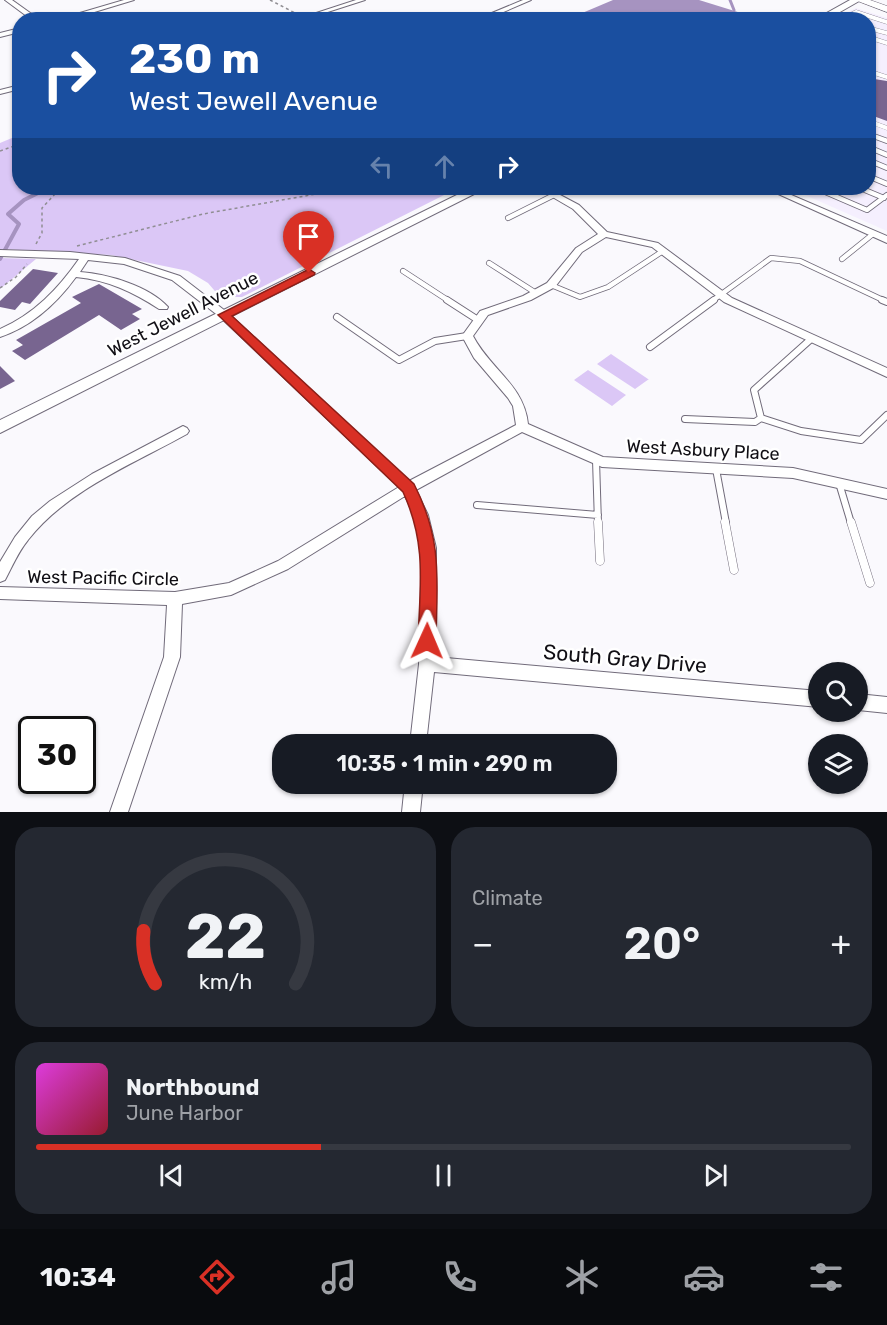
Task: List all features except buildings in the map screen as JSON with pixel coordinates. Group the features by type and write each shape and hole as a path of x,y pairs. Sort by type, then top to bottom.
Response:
{"main road":[{"path":"833,12 858,0 887,9"},
{"name":"West Jewell Avenue","path":"0,427 466,195"}],"street":[{"path":"9,0 26,12"},
{"path":"88,12 131,0"},
{"path":"327,12 362,0"},
{"path":"498,12 528,0"},
{"path":"554,195 576,207 604,234 655,245 724,296 887,373"},
{"path":"785,195 887,240"},
{"path":"522,427 518,405 498,378 475,355 467,336 484,313 551,285 579,250 604,234"},
{"path":"0,253 125,261 176,278 224,315 408,488 421,515 429,548 427,664 419,734"},
{"path":"0,333 48,305 74,274 84,257"},
{"path":"74,274 110,278 139,291 163,307"},
{"name":"West Pacific Circle","path":"0,593 176,599 231,589 283,565 408,488 522,427"},
{"name":"West Asbury Place","path":"522,427 596,460 793,473 887,494"},
{"path":"0,576 23,536 46,512 73,493 183,431"},
{"path":"119,812 172,657 176,599"},
{"name":"South Gray Drive","path":"427,664 808,698"},
{"path":"868,703 887,705"},
{"path":"411,812 413,794"}],"lane":[{"path":"508,218 554,195"},
{"path":"832,195 867,210 885,197"},
{"path":"842,259 873,234"},
{"path":"551,285 580,297 608,287 663,251"},
{"path":"650,347 715,299 724,296 771,258 800,261 887,302"},
{"path":"489,263 536,293"},
{"path":"402,271 478,320"},
{"path":"337,317 399,360 435,341 467,336"},
{"path":"761,418 754,390 811,339"},
{"path":"761,418 801,430 861,440 887,415"},
{"path":"685,419 756,422 761,418"},
{"path":"596,460 600,561"},
{"path":"716,469 734,570"},
{"path":"839,483 870,583"},
{"path":"477,505 598,515"}],"path":[{"path":"270,0 297,12"},
{"path":"0,288 16,277 39,242 42,233 42,208 55,195"},
{"path":"74,247 114,234 202,214 310,195"}],"shaded area":[{"path":"613,0 699,0 738,12 585,12"},
{"path":"856,8 868,12 848,12"},
{"path":"876,14 887,18 887,231 805,195 876,195"},
{"path":"12,138 12,195 444,195 242,297 220,297 208,283 188,271 111,255 0,249 0,143"},
{"path":"0,258 36,259 0,289"},
{"path":"611,354 649,379 635,389 597,364"},
{"path":"588,370 626,395 612,406 574,380"}],"waterway":[{"path":"730,0 734,10"},
{"path":"0,259 19,224 8,214 24,200 34,195"}],"route":[{"path":"309,273 224,315 408,488 421,515 429,548 427,641"}]}
